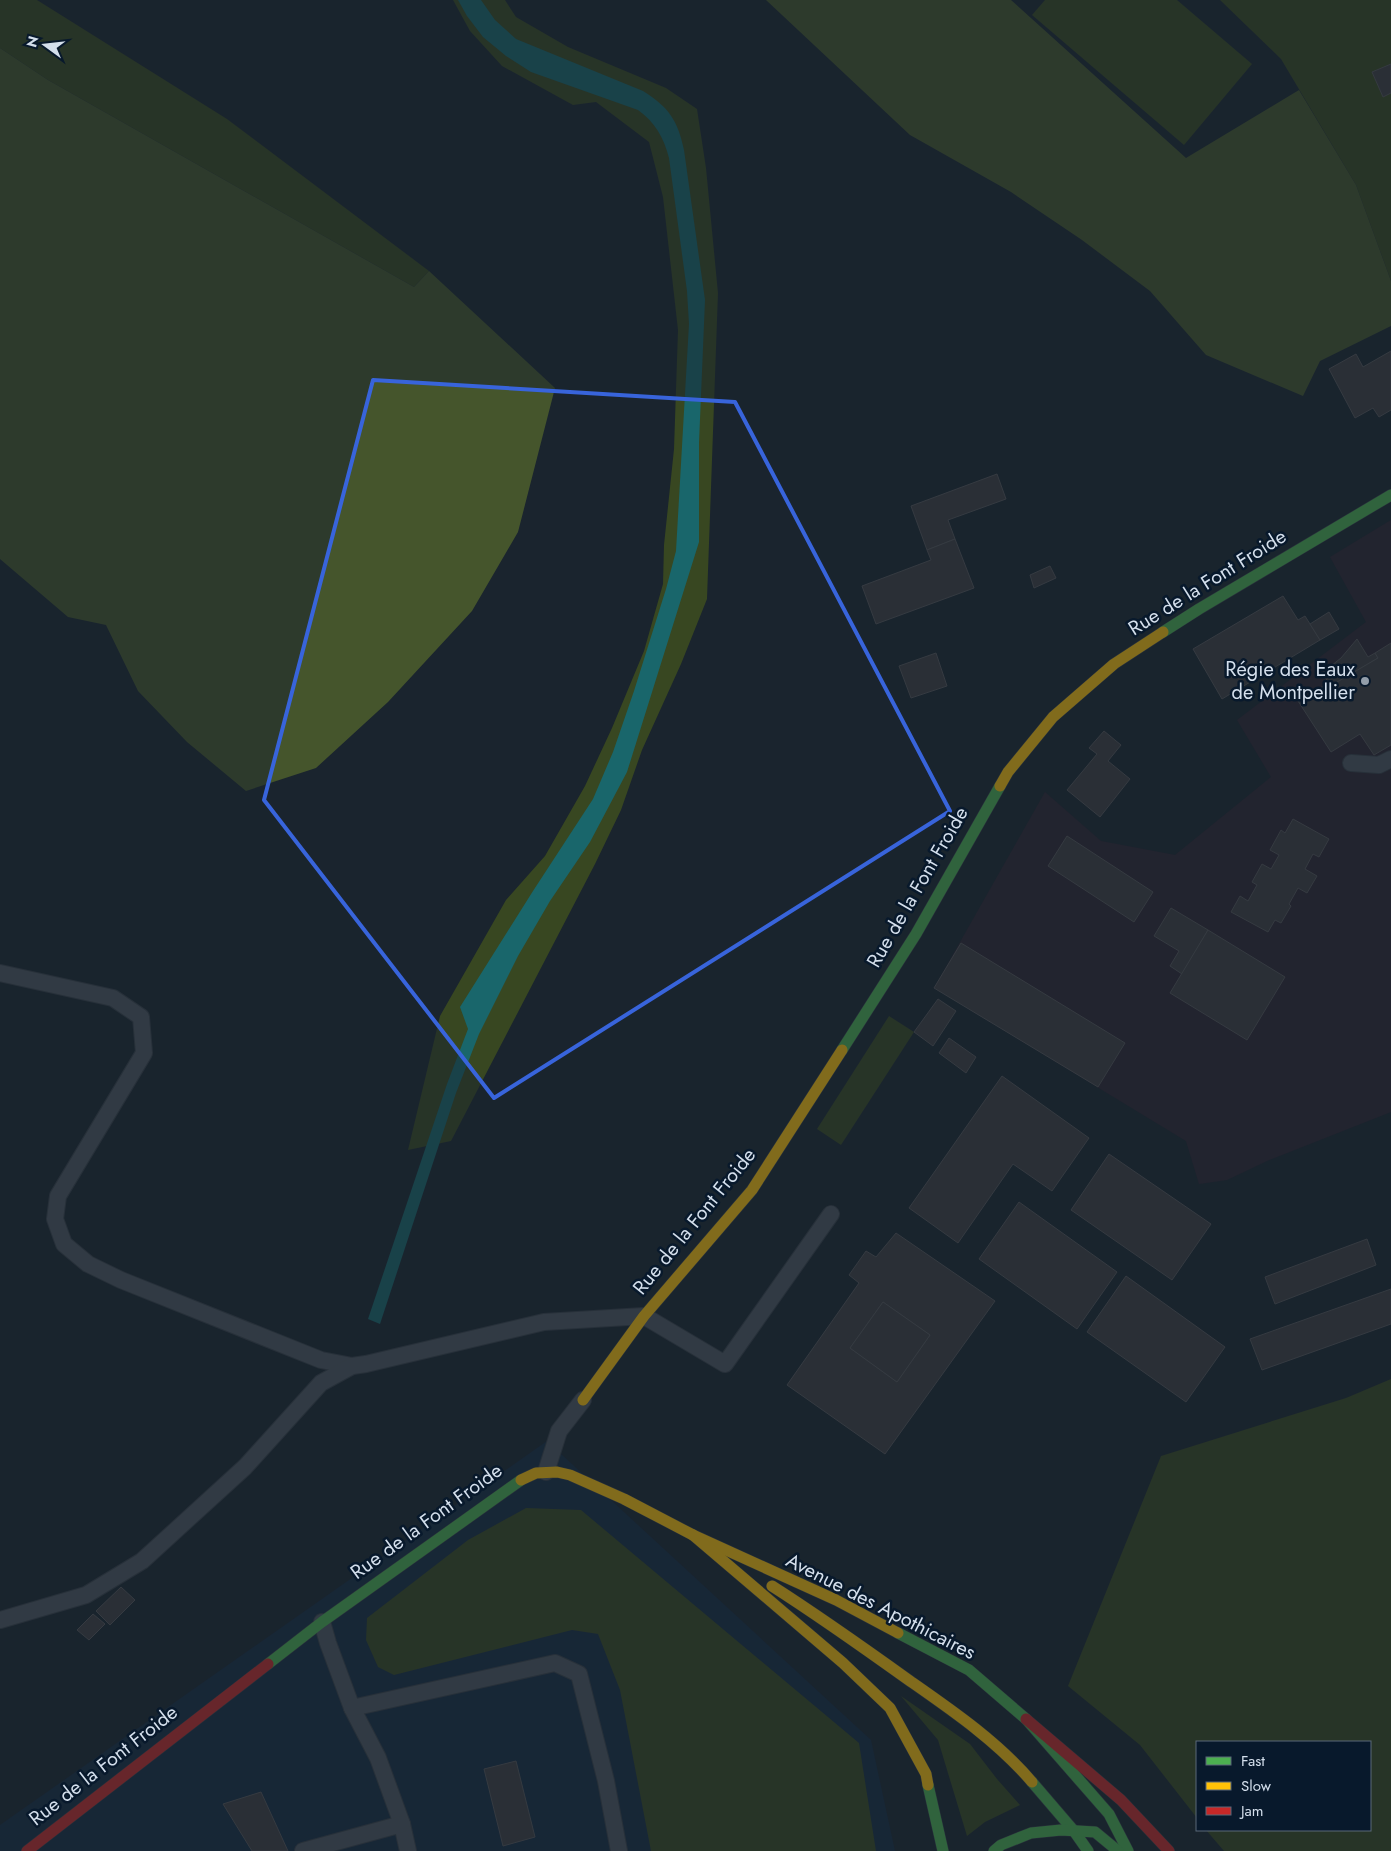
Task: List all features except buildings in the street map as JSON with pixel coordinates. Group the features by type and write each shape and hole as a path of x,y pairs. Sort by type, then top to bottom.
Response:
{"street":[{"name":"Rue de la Font Froide","path":"583,1400 644,1316 752,1190 916,934 1008,772 1053,717 1114,664 1199,609 1391,495"},
{"name":"Rue de la Font Froide","path":"27,1851 322,1622 525,1476 546,1472"},
{"name":"Avenue des Apothicaires","path":"546,1472 570,1475 624,1499 693,1535 836,1600 969,1670 1026,1719 1109,1814 1128,1851"},
{"name":"Avenue des Apothicaires","path":"693,1535 823,1619 951,1710 1013,1760 1074,1831 1088,1851"},
{"path":"693,1535 843,1663 890,1708 926,1774 943,1851"},
{"path":"1026,1719 1121,1800 1169,1851"},
{"path":"994,1851 1001,1845 1031,1833 1061,1830 1095,1832 1118,1851"}],"lane":[{"path":"1351,763 1379,765 1391,759"},
{"path":"0,974 113,998 141,1017 144,1053 58,1196 55,1219 64,1244 88,1264 121,1280 321,1360 352,1366 544,1322 644,1316 726,1364 831,1214"},
{"path":"0,1620 86,1595 142,1561 245,1467 321,1383 352,1366"},
{"name":"Rue de la Font Froide","path":"546,1472 559,1431 583,1400"},
{"path":"322,1622 352,1708 378,1758 402,1824 408,1851"},
{"path":"352,1708 555,1663 579,1674 606,1781 619,1851"},
{"path":"304,1851 402,1824"}],"highlighted area":[{"path":"373,380 735,402 950,811 494,1098 264,800"}],"shaded area":[{"path":"0,0 37,0 227,119 429,271 414,287 48,80 0,48"},
{"path":"453,0 505,0 516,17 568,47 666,88 697,109 706,168 718,293 707,599 681,664 642,750 621,810 595,864 451,1141 408,1150 440,1016 506,900 545,856 585,786 612,728 644,651 663,584 664,545 674,449 678,330 663,197 649,142 596,102 573,105 502,66 470,31"},
{"path":"458,0 481,0 495,20 516,39 643,91 666,109 679,131 684,150 705,300 699,443 699,542 627,772 590,842 550,901 518,956 479,1034 456,1093 380,1324 368,1319 447,1084 468,1029 460,1007 593,799 613,752 634,691 676,551 689,324 687,291 669,158 664,144 654,125 638,110 531,72 506,56 483,37 467,16"},
{"path":"766,0 1011,0 1186,158 1299,90 1356,185 1391,281 1391,326 1320,361 1303,396 1206,355 1150,291 1082,240 1011,192 910,135"},
{"path":"1045,0 1177,0 1252,64 1184,145 1032,15"},
{"path":"1220,0 1391,0 1391,281 1356,185 1281,59"},
{"path":"0,48 48,80 414,287 429,271 555,388 518,532 472,611 388,702 316,768 246,791 187,742 138,691 106,625 68,617 0,559"},
{"name":"Régie des Eaux de Montpellier","path":"1391,520 1391,1112 1267,1161 1227,1180 1199,1184 1186,1141 934,988 1045,792 1101,841 1175,855 1271,777 1237,720 1366,622 1330,557"},
{"path":"889,1016 914,1032 841,1145 817,1129"},
{"path":"1391,1379 1391,1851 1224,1851 1207,1831 1371,1831 1371,1741 1196,1741 1196,1817 1140,1745 1068,1686 1161,1456 1346,1398"},
{"path":"547,1441 871,1740 895,1851 0,1851 0,1825"},
{"path":"526,1508 581,1510 859,1743 876,1851 651,1851 620,1690 598,1634 572,1630 394,1675 378,1667 366,1640 367,1618 468,1540"},
{"path":"901,1696 970,1744 1020,1805 985,1822 967,1836 938,1740"}],"traffic: fast":[{"path":"1163,632 1391,495"},
{"path":"842,1050 916,934 1000,786"},
{"path":"268,1664 322,1622 521,1480"},
{"path":"898,1633 969,1670 1026,1719 1109,1814 1128,1851"},
{"path":"1032,1782 1074,1831 1088,1851"},
{"path":"928,1785 943,1851"},
{"path":"994,1851 1001,1845 1031,1833 1061,1830 1095,1832 1118,1851"}],"traffic: slow":[{"path":"1000,786 1008,772 1053,717 1114,664 1163,632"},
{"path":"583,1400 644,1316 752,1190 842,1050"},
{"path":"521,1480 536,1473 557,1472 570,1475 624,1499 693,1535 836,1600 898,1633"},
{"path":"693,1535 843,1663 890,1708 926,1774 928,1785"},
{"path":"772,1586 841,1632 959,1716 990,1740 1032,1782"}],"traffic: jam":[{"path":"27,1851 268,1664"},
{"path":"1026,1719 1121,1800 1169,1851"}],"place":[{"name":"Régie des Eaux de Montpellier","path":"1365,681"}]}
